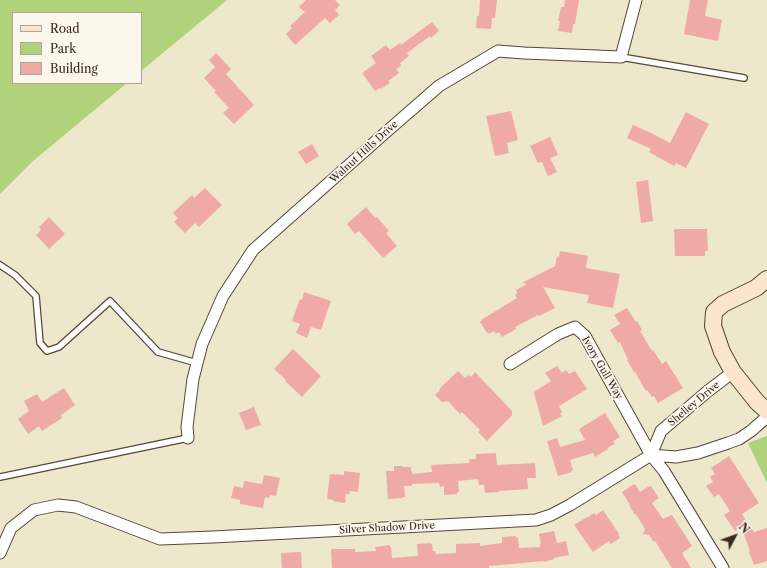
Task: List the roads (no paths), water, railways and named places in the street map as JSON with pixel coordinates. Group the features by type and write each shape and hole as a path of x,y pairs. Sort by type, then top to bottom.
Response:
{"street":[{"path":"621,57 636,0"},
{"name":"Walnut Hills Drive","path":"188,438 187,427 197,363 202,344 223,296 253,250 385,132 439,86 498,51 530,54 621,57"},
{"path":"767,279 756,288 723,304 714,312 714,326 722,352 734,372 767,411"},
{"name":"Ivory Gull Way","path":"510,364 558,334 575,327 586,336 651,455"},
{"name":"Shelley Drive","path":"651,455 661,431 708,391 734,372"},
{"path":"651,455 676,458 698,453 739,439 767,417"},
{"path":"651,455 664,471 723,568"},
{"name":"Silver Shadow Drive","path":"0,553 11,528 34,510 58,505 76,507 160,539 229,537 536,520 551,515 570,505 651,455"}],"lane":[{"path":"621,57 744,78"},
{"path":"0,265 15,275 36,296 40,343 47,351 59,348 110,301 158,352 197,363"},
{"path":"0,477 188,438"}]}
